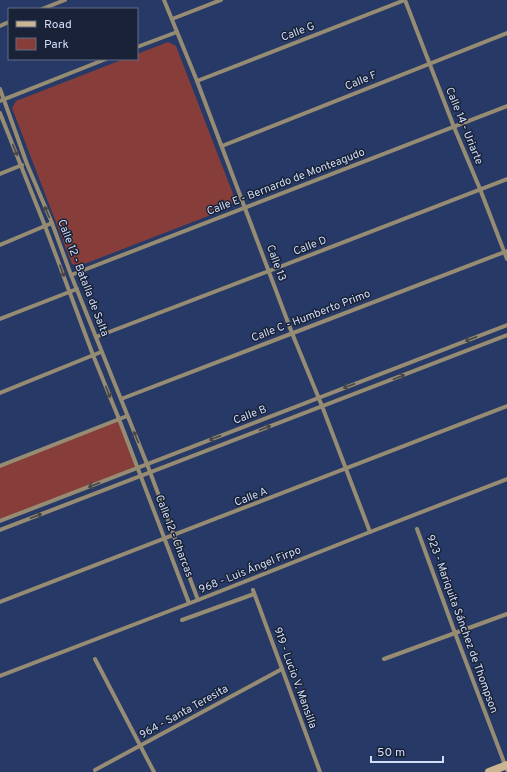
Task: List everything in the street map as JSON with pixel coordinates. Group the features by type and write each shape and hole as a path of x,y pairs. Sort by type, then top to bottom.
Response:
{"main road":[{"path":"488,772 506,767"}],"street":[{"path":"45,8 65,0"},
{"name":"Calle 13","path":"164,0 246,207 292,333 347,469 370,532"},
{"path":"172,19 221,0"},
{"name":"Calle 14 - Uriarte","path":"405,0 454,126 506,252 507,260"},
{"name":"Calle G","path":"197,81 405,0"},
{"path":"138,47 177,32"},
{"name":"Calle F","path":"222,146 507,33"},
{"path":"2,100 103,60"},
{"name":"Calle 12 - Batalla de Salta","path":"0,89 2,100 150,473"},
{"name":"Calle E - Bernardo de Monteagudo","path":"71,275 507,106"},
{"name":"Calle 12 - Batalla de Salta","path":"0,113 141,476"},
{"path":"0,174 27,164"},
{"name":"Calle D","path":"96,337 507,179"},
{"path":"0,245 52,223"},
{"name":"Calle C - Humberto Primo","path":"121,399 506,252"},
{"path":"0,319 77,288"},
{"name":"Calle B","path":"0,521 507,325"},
{"name":"Calle B","path":"0,530 507,335"},
{"path":"0,393 101,352"},
{"name":"Calle A","path":"0,602 507,406"},
{"path":"0,466 127,416"},
{"name":"Calle 12 - Charcas","path":"150,473 198,600"},
{"name":"Calle 12 - Charcas","path":"141,476 189,603"},
{"name":"968 - Luis Ángel Firpo","path":"0,676 507,479"},
{"name":"923 - Mariquita Sánchez de Thompson","path":"417,529 506,767"},
{"name":"919 - Lucio V. Mansilla","path":"182,620 253,592 320,772"},
{"path":"384,659 507,614"},
{"path":"95,659 154,772"},
{"name":"964 - Santa Teresita","path":"96,770 282,669"}],"green space":[{"path":"168,42 176,46 235,199 229,208 79,266 72,264 12,108 16,101 121,60 138,60 138,54"},
{"path":"119,419 138,468 0,521 0,466"}]}
